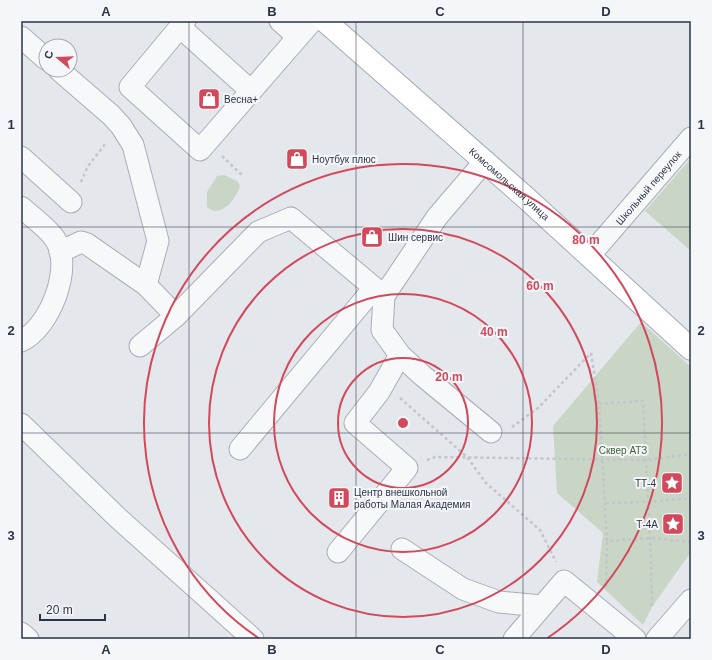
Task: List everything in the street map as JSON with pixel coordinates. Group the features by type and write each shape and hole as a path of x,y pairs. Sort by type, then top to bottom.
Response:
{"main road":[{"name":"Комсомольская улица","path":"325,21 590,255 691,349"}],"street":[{"path":"280,21 298,37"},
{"path":"130,87 200,150 312,21"},
{"path":"116,120 130,87 182,24 251,91"},
{"path":"21,37 38,52"},
{"path":"68,78 116,120 133,145 158,241 146,285"},
{"name":"Школьный переулок","path":"590,255 691,138"},
{"path":"21,157 71,202"},
{"path":"240,449 379,292 437,217 484,161"},
{"path":"21,207 56,239 63,261 56,300 42,324 28,338 21,341"},
{"path":"140,346 176,316 258,232 291,218 379,292 382,330 400,355 491,432"},
{"path":"60,252 81,242 87,244 146,285 176,316"},
{"path":"338,552 407,468 355,423 384,384 400,355"},
{"path":"21,424 118,518 253,639"},
{"path":"402,549 464,589 499,602 542,606"},
{"path":"514,639 564,581 635,639"},
{"path":"657,639 691,600"},
{"path":"21,633 28,639"}],"path":[{"path":"71,202 88,166 116,120"},
{"path":"207,142 243,176"},
{"path":"491,432 506,431 538,408 591,353 599,404 606,502 606,615"},
{"path":"384,384 466,457 486,483 540,530 547,542 564,581"},
{"path":"599,404 642,401 647,502 651,538 652,607"},
{"path":"407,468 435,457 645,460 691,454"},
{"path":"606,502 647,502 691,498"},
{"path":"607,541 651,538 691,542"}],"green space":[{"path":"691,158 691,251 645,211"},
{"path":"224,175 237,181 240,186 235,196 227,206 218,211 212,210 207,207 207,192 217,176"},
{"name":"Сквер АТЗ","path":"641,322 691,367 691,552 652,607 643,625 597,582 603,533 557,493 553,426"}],"place":[{"name":"Весна+","path":"209,99"},
{"name":"Ноутбук плюс","path":"297,159"},
{"name":"Шин сервис","path":"372,237"},
{"name":"ТТ-4","path":"672,483"},
{"name":"Центр внешкольной работы Малая Академия","path":"339,498"},
{"name":"Т-4А","path":"673,524"}]}
